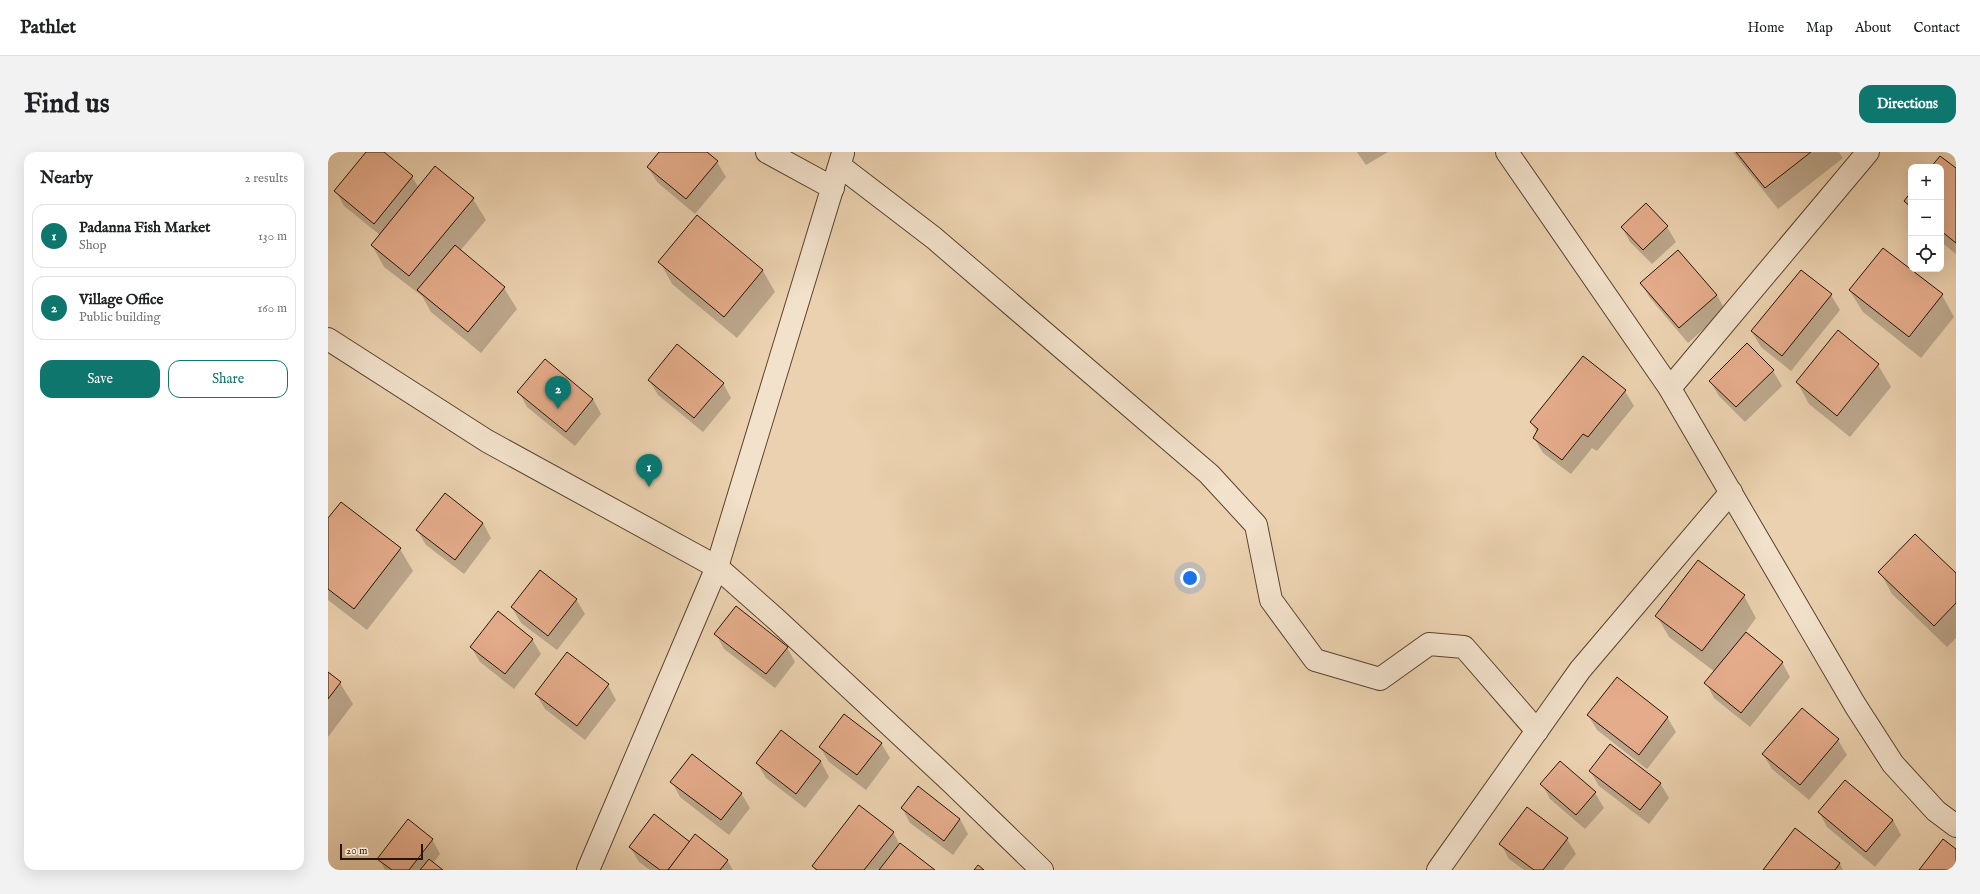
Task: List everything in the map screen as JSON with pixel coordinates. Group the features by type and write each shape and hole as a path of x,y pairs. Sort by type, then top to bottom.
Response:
{"street":[{"path":"767,152 833,188"},
{"path":"1507,152 1670,388 1855,705 1893,764 1936,811 1956,826"},
{"path":"1670,388 1868,152"},
{"path":"588,870 717,567 758,429 842,159 1209,474 1256,525 1271,600 1315,660 1380,679 1429,644 1464,647 1537,731"},
{"path":"328,339 487,441 717,567 795,636 950,781 1042,870"},
{"path":"1438,870 1580,670 1731,492"}],"building":[{"path":"366,152 384,152 413,176 374,224 334,191"},
{"path":"659,152 707,152 718,161 686,199 647,167"},
{"path":"1736,152 1811,152 1765,188"},
{"path":"1940,156 1956,168 1956,243 1944,233 1944,164 1933,164"},
{"path":"435,166 474,198 409,276 371,245"},
{"path":"1908,196 1908,204 1904,201"},
{"path":"1646,203 1668,226 1643,250 1621,227"},
{"path":"697,215 763,270 724,317 658,262"},
{"path":"455,245 505,287 468,332 417,290"},
{"path":"1883,248 1908,267 1908,272 1914,272 1943,294 1909,337 1849,290"},
{"path":"1678,250 1717,295 1679,328 1640,283"},
{"path":"1801,270 1832,294 1782,356 1751,331"},
{"path":"1838,330 1879,364 1837,416 1796,382"},
{"path":"1747,343 1774,370 1736,407 1709,381"},
{"path":"677,344 724,383 694,418 648,380"},
{"path":"1583,356 1626,390 1588,437 1583,434 1562,460 1533,438 1538,429 1530,422"},
{"path":"545,359 593,399 566,432 517,392"},
{"path":"445,493 483,523 455,560 416,530"},
{"path":"341,502 401,548 354,609 328,589 328,518"},
{"path":"1915,534 1956,573 1956,603 1934,626 1878,572"},
{"path":"1698,560 1745,595 1702,651 1655,616"},
{"path":"540,570 577,599 548,636 511,607"},
{"path":"736,606 788,647 766,674 714,634"},
{"path":"498,611 533,639 505,674 470,647"},
{"path":"1746,632 1783,662 1741,713 1704,683"},
{"path":"567,652 609,684 577,726 535,694"},
{"path":"328,672 341,682 328,699"},
{"path":"1617,677 1668,717 1639,755 1587,715"},
{"path":"1802,708 1839,739 1800,785 1762,754"},
{"path":"844,714 882,743 857,775 819,747"},
{"path":"781,730 821,761 796,794 756,763"},
{"path":"1610,744 1661,783 1640,810 1589,771"},
{"path":"692,754 742,793 721,820 670,782"},
{"path":"1560,761 1596,792 1576,815 1540,784"},
{"path":"1845,780 1893,820 1866,852 1818,812"},
{"path":"918,786 960,819 944,841 901,808"},
{"path":"859,805 894,832 864,870 817,870 812,866"},
{"path":"1527,807 1568,838 1543,870 1534,870 1499,844"},
{"path":"654,814 690,842 668,870 660,870 629,847"},
{"path":"408,819 433,839 409,870 392,870 377,859"},
{"path":"1795,828 1840,863 1835,870 1763,870"},
{"path":"695,834 728,860 720,870 668,870"},
{"path":"1943,839 1956,849 1956,870 1919,870"},
{"path":"900,843 935,870 879,870"},
{"path":"429,859 443,870 420,870"},
{"path":"978,865 984,870 974,870"}],"place":[{"name":"Village Office","path":"558,409"},
{"name":"Padanna Fish Market","path":"649,487"}]}
